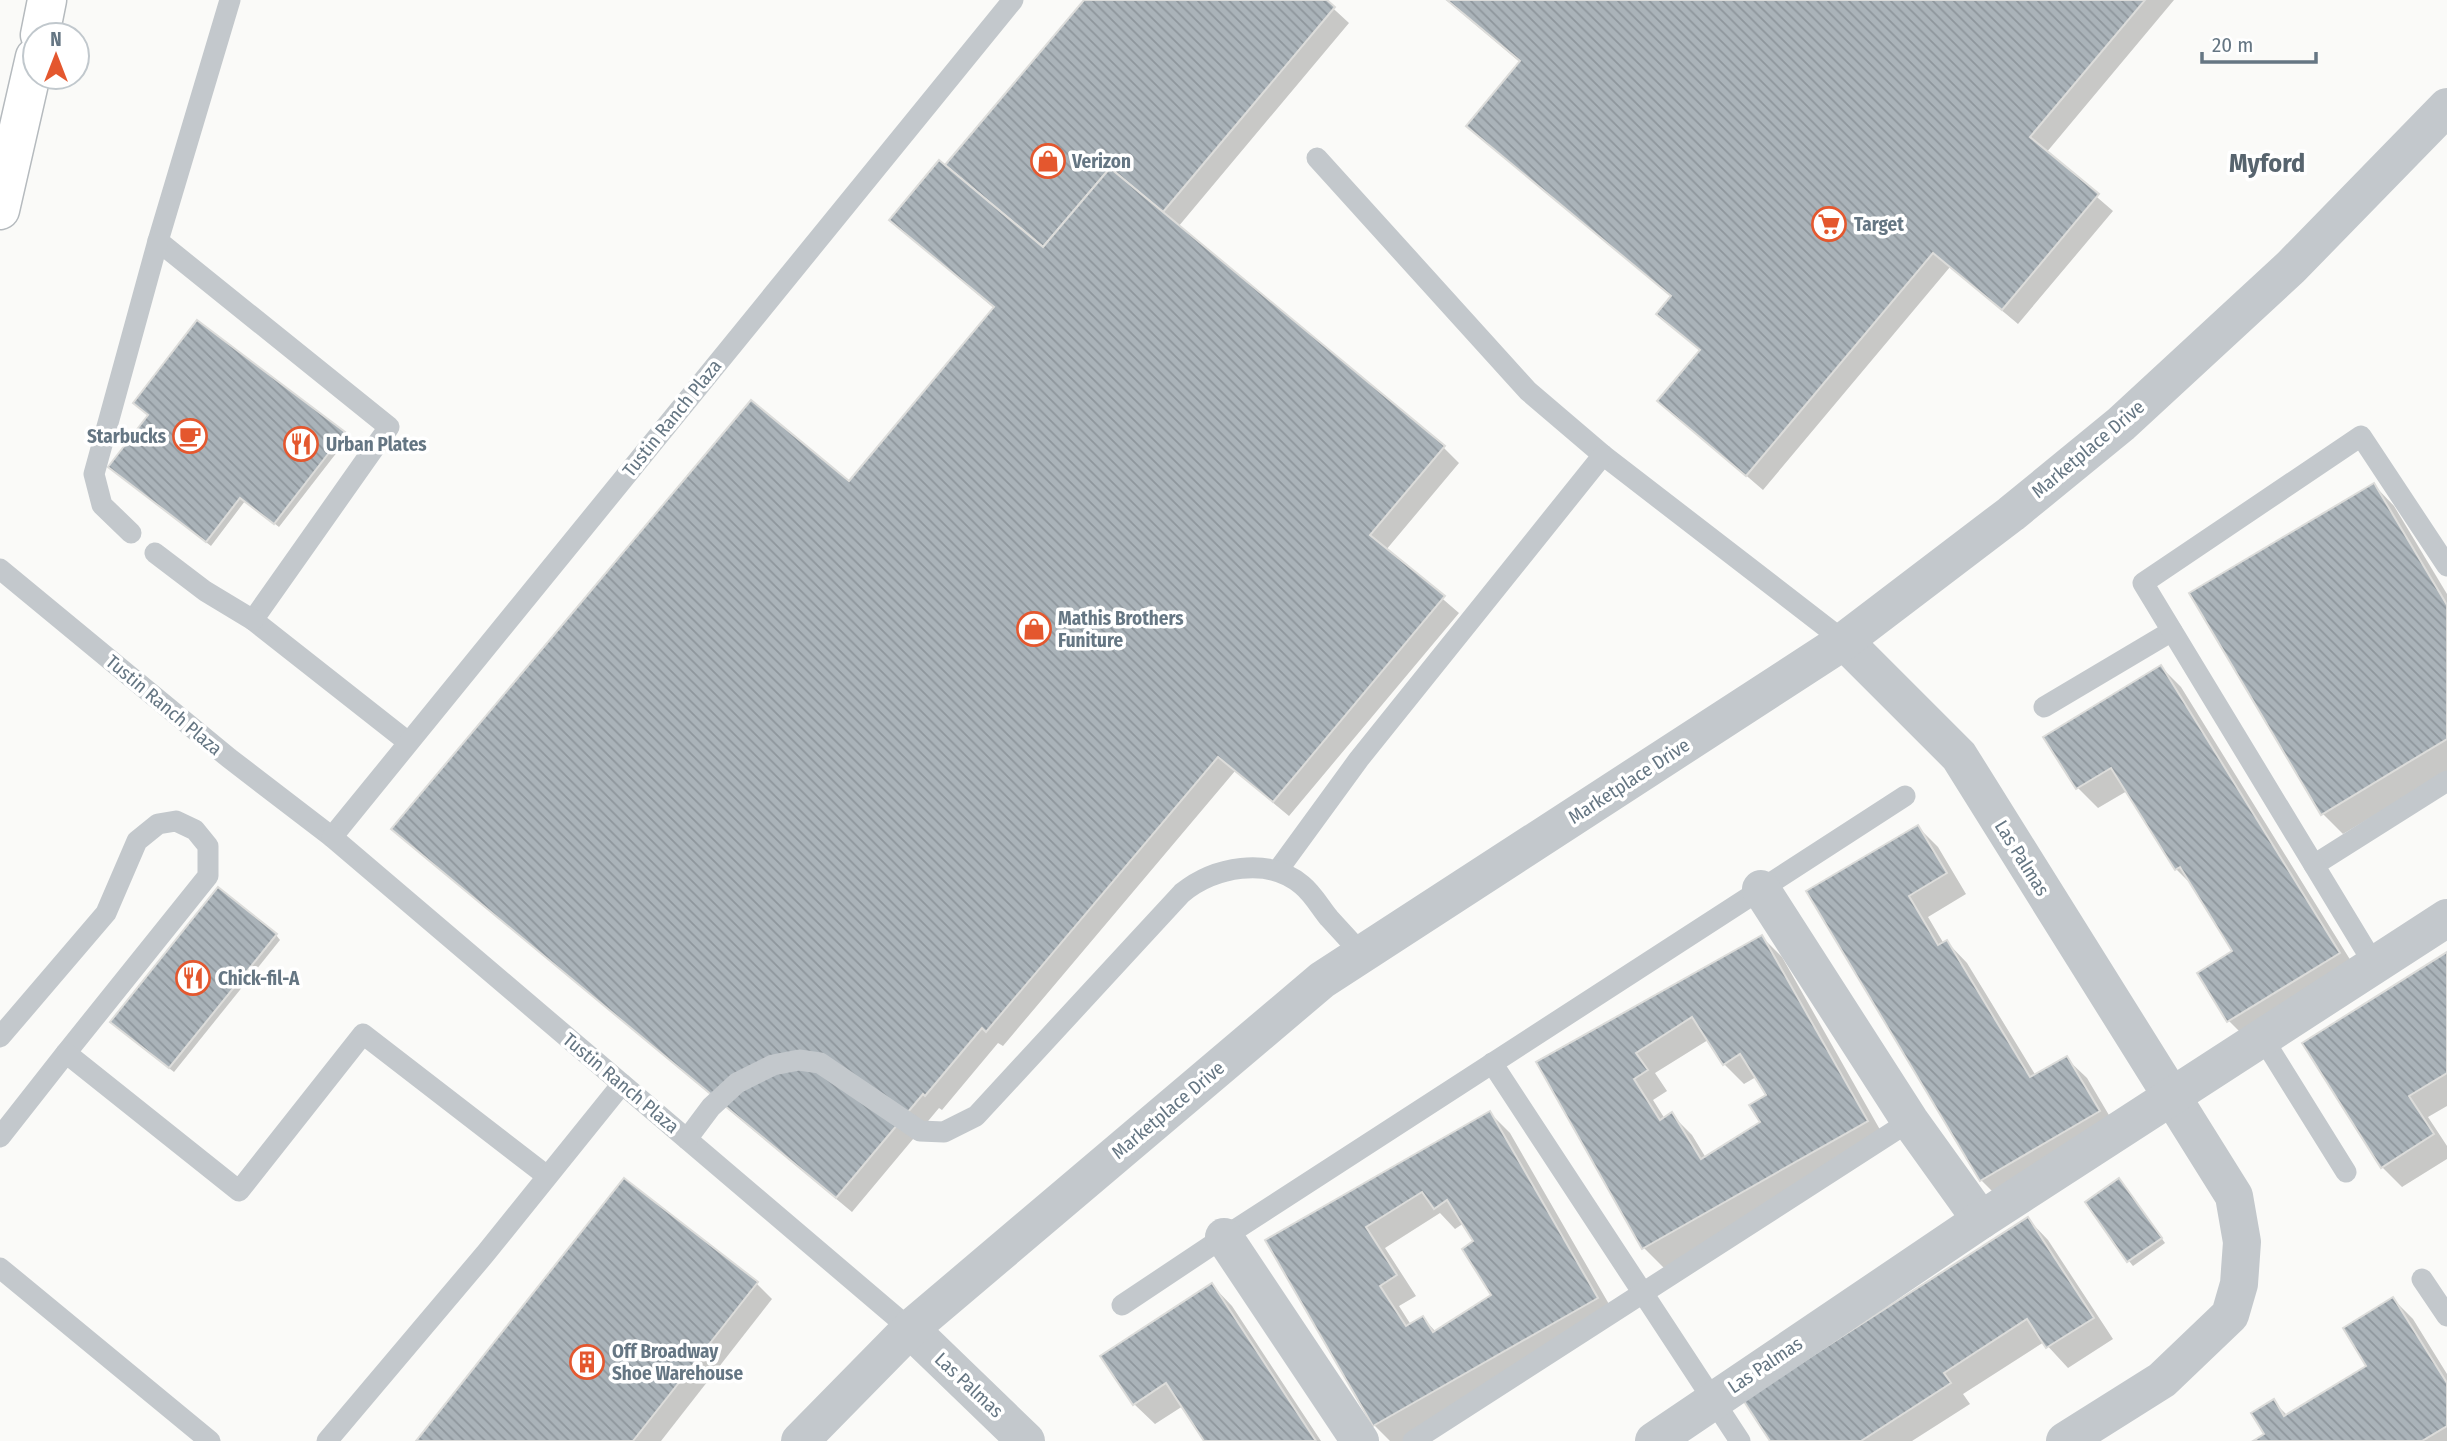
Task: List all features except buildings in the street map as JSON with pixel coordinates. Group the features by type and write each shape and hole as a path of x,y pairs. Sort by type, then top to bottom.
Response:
{"main road":[{"path":"43,21 47,0"},
{"path":"0,210 27,91"}],"street":[{"name":"Marketplace Drive","path":"800,1441 910,1329 1322,980 1844,641 1986,534 2121,424 2291,267 2447,107"},
{"name":"Las Palmas","path":"1844,641 1959,755 2234,1196 2242,1242 2239,1284 2230,1315 2162,1380 2065,1441"},
{"path":"1761,889 1910,1121 1981,1220"},
{"name":"Las Palmas","path":"1654,1441 1981,1220 2447,918"},
{"path":"1224,1237 1360,1441"},
{"name":"Las Palmas","path":"910,1329 1026,1441"}],"lane":[{"path":"131,533 102,505 94,474 158,242 230,0"},
{"name":"Tustin Ranch Plaza","path":"331,837 1013,0"},
{"path":"1317,158 1528,391 1603,455 1844,641"},
{"path":"158,242 389,427 253,620"},
{"path":"2374,964 2143,583 2361,436 2447,566"},
{"path":"1278,870 1359,759 1603,455"},
{"path":"155,553 205,590 253,620 408,742"},
{"name":"Tustin Ranch Plaza","path":"0,569 229,758 331,837 910,1329"},
{"path":"2044,707 2172,631"},
{"path":"2314,865 2447,781"},
{"path":"1122,1305 1905,796"},
{"path":"0,1037 106,913 137,841 158,824 176,821 195,830 208,846 208,876 0,1137"},
{"path":"687,1139 711,1107 737,1083 773,1065 799,1060 820,1063 920,1131 944,1132 976,1116 1189,887 1196,881 1234,869 1278,870 1301,884 1363,954"},
{"path":"66,1053 239,1191 363,1034 547,1176"},
{"path":"2262,1037 2346,1172"},
{"path":"1492,1063 1740,1441"},
{"path":"327,1441 485,1254 622,1084"},
{"path":"1413,1441 1910,1121"},
{"path":"0,1268 210,1441"},
{"path":"2422,1279 2447,1316"}],"place":[{"name":"Verizon","path":"1048,161"},
{"name":"Target","path":"1829,224"},
{"name":"Starbucks","path":"190,436"},
{"name":"Urban Plates","path":"301,444"},
{"name":"Mathis Brothers Funiture","path":"1034,629"},
{"name":"Chick-fil-A","path":"193,978"},
{"name":"Off Broadway Shoe Warehouse","path":"587,1362"}],"district":[{"name":"Myford","path":"2267,163"}]}
